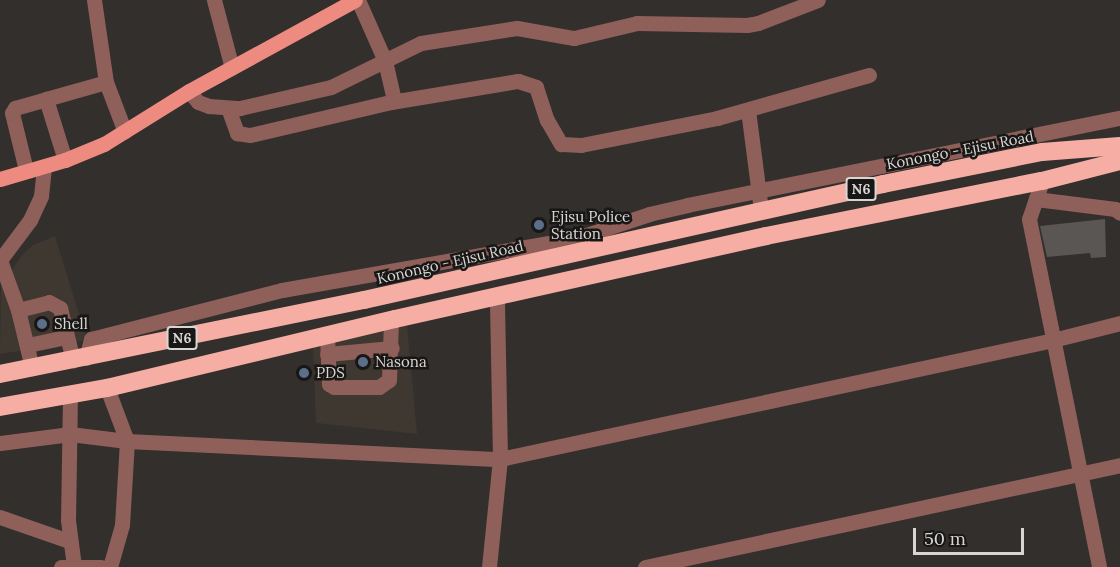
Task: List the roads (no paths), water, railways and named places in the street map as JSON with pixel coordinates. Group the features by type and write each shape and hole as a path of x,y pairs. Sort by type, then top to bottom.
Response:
{"highway":[{"name":"Konongo - Ejisu Road","path":"0,374 364,300 578,244 760,201 1042,152 1120,146"},
{"name":"N6","path":"6,406 108,388 391,320 766,236 1042,182 1120,161"}],"main road":[{"path":"1,177 65,160 125,132 189,91 356,0"}],"street":[{"path":"94,0 106,82 125,132"},
{"path":"214,0 232,68"},
{"path":"356,0 385,61 393,96 391,102"},
{"path":"189,91 198,102 228,108 331,87 421,43 500,30 533,29 574,38 637,22 741,25 758,23 818,0"},
{"path":"228,108 233,127 243,136 391,102 518,81 536,87 547,120 561,144 581,145 748,110 869,75"},
{"path":"26,170 12,113 15,108 106,82"},
{"path":"46,99 65,160"},
{"path":"748,110 760,201 1120,118"},
{"path":"32,368 18,310 0,260 30,220 40,196 44,166"},
{"path":"1042,182 1029,219 1099,567"},
{"path":"1036,199 1114,209 1120,213"},
{"path":"18,310 49,302 56,304 60,308 66,337 80,359 91,339 248,297 578,244"},
{"path":"489,567 500,459 497,297"},
{"path":"327,335 329,384 334,387 380,387 389,380 392,348 391,320"},
{"path":"0,443 70,434 127,441 500,459 1053,340 1120,323"},
{"path":"28,345 66,337"},
{"path":"327,354 392,348"},
{"path":"108,388 127,441 122,525 110,567"},
{"path":"70,395 67,566 101,567"},
{"path":"645,567 1120,465"},
{"path":"0,517 69,541"}],"place":[{"name":"Ejisu Police Station","path":"539,225"},
{"name":"Shell","path":"42,324"},
{"name":"Nasona","path":"363,362"},
{"name":"PDS","path":"304,373"}]}
